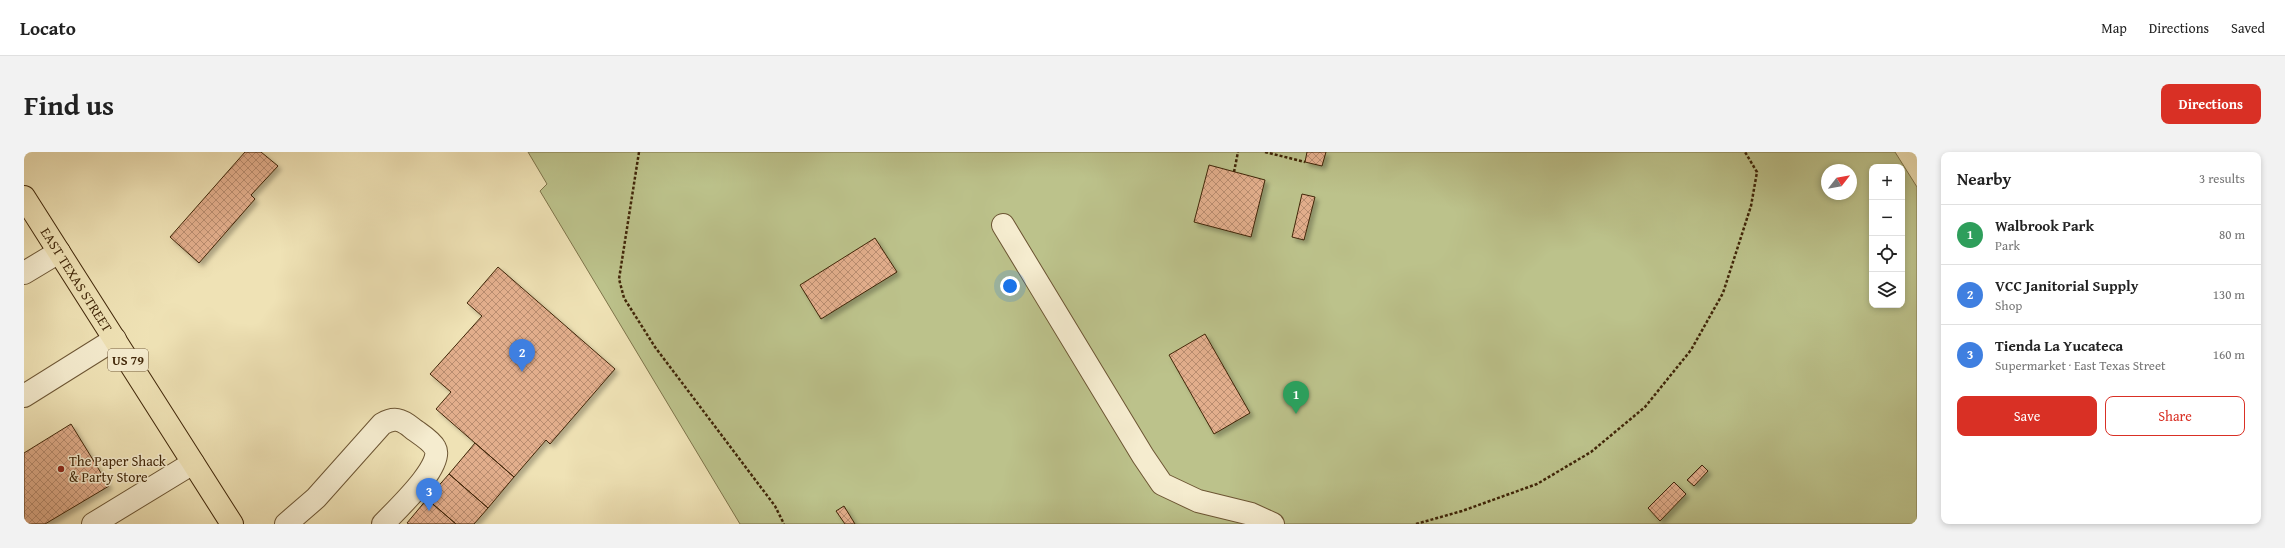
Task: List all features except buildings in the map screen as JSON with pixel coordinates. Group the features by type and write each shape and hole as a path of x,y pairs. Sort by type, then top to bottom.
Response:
{"main road":[{"name":"EAST TEXAS STREET","path":"24,197 232,524"}],"lane":[{"path":"1003,225 1143,456 1162,484 1198,501 1251,514 1273,524"},
{"path":"24,273 59,252"},
{"path":"24,396 115,339"},
{"path":"286,524 316,498 382,424 390,419 403,420 435,448 437,457 433,469 383,524"},
{"path":"93,524 193,463"}],"path":[{"path":"639,152 619,279 624,298 655,347 775,506 784,524"},
{"path":"1234,172 1238,152"},
{"path":"1266,152 1305,162"},
{"path":"1416,524 1462,511 1537,484 1591,452 1645,407 1691,350 1723,293 1751,206 1757,172 1745,152"}],"green space":[{"path":"528,152 1895,152 1903,164 1869,164 1869,308 1905,308 1905,168 1917,187 1917,524 740,524 540,191 547,184"}],"place":[{"name":"VCC Janitorial Supply","path":"522,372"},
{"name":"Walbrook Park","path":"1296,414"},
{"name":"The Paper Shack & Party Store","path":"61,469"},
{"name":"Tienda La Yucateca","path":"429,511"}]}
